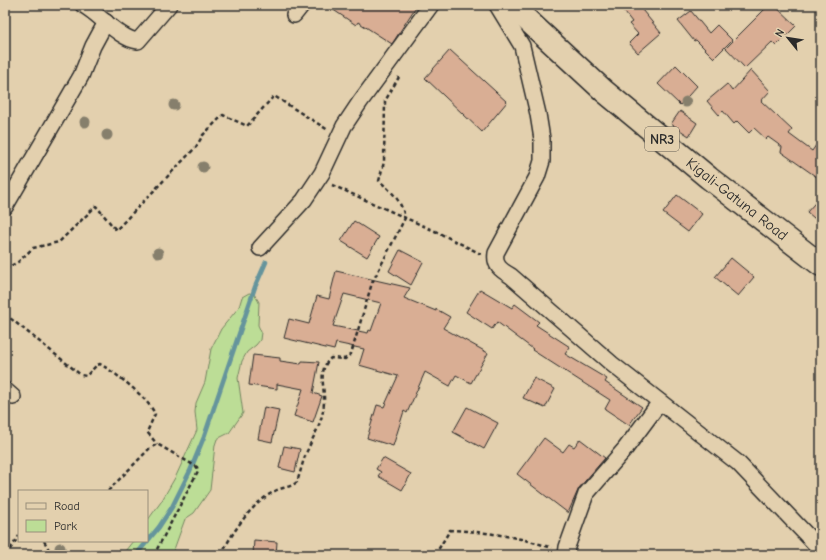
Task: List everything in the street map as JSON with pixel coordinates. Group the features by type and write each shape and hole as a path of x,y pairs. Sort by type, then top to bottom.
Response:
{"highway":[{"name":"Kigali-Gatuna Road","path":"511,5 604,91 709,178 821,265"}],"street":[{"path":"83,5 133,40 138,41 169,5"},
{"path":"260,248 304,200 318,179 340,136 360,102 431,5"},
{"path":"497,5 522,46 538,114 542,139 542,161 537,177 496,253 495,261 498,268 511,276 612,364 738,463 821,552 819,555"},
{"path":"5,207 81,76 93,46 106,22"},
{"path":"566,554 586,494 625,449 660,402"}],"path":[{"path":"221,555 239,526 257,504 275,491 293,486 297,482 306,452 322,422 324,401 322,386 323,371 326,362 331,358 345,360 351,354 372,283 405,218 399,201 390,190 379,181 384,162 385,101 401,73"},
{"path":"5,270 18,262 33,248 59,242 96,206 116,230 196,147 203,135 222,115 247,126 274,96 340,136"},
{"path":"318,179 495,261"},
{"path":"5,314 81,376 86,376 100,364 141,396 156,414 147,432 157,444 197,467 198,471 154,555"},
{"path":"109,490 150,448 157,444"},
{"path":"435,555 450,530 509,535 566,554"},
{"path":"6,555 18,537"},
{"path":"45,542 52,555"}],"green space":[{"path":"249,293 254,294 259,302 258,325 261,332 260,340 247,352 242,361 238,378 243,413 229,433 217,439 210,490 194,513 185,519 172,555 122,555 132,542 148,542 148,520 161,502 176,476 197,430 195,412 196,403 205,382 211,349 221,329 239,307 242,297"}],"building":[{"path":"326,5 417,5 392,44 358,22 356,25"},
{"path":"619,5 638,5 661,33 638,53 629,43 638,34 629,24 632,22"},
{"path":"769,5 774,5 796,26 776,46 772,42 745,68 726,48"},
{"path":"691,11 709,33 717,25 732,40 714,58 696,40 694,41 678,21"},
{"path":"450,50 507,102 482,132 425,78"},
{"path":"676,65 697,86 680,105 658,84"},
{"path":"751,70 770,91 761,101 792,130 789,134 812,151 821,138 821,180 781,152 782,147 768,137 766,139 754,128 749,133 737,121 734,124 723,111 719,115 707,101 727,84 732,91"},
{"path":"680,111 697,123 689,136 671,124"},
{"path":"677,195 702,214 688,232 663,213"},
{"path":"821,196 821,224 807,212"},
{"path":"354,221 379,237 367,257 341,241"},
{"path":"400,250 423,262 411,285 389,271"},
{"path":"731,258 754,277 738,296 715,277"},
{"path":"336,271 410,288 404,298 436,311 436,309 450,317 443,328 488,353 471,383 456,375 450,386 425,372 407,413 404,411 393,446 367,438 377,405 384,407 398,376 359,365 364,349 336,343 334,350 284,338 289,319 309,324 317,296 329,299","holes":["344,294 381,303 371,331 369,330 368,333 333,326"]},
{"path":"480,289 512,308 515,304 539,322 536,325 570,347 565,354 607,379 605,382 642,407 629,425 605,409 610,400 532,350 533,349 497,322 492,329 466,312"},
{"path":"253,355 280,358 280,361 301,364 302,361 319,362 313,393 322,396 313,422 294,416 303,389 277,384 277,389 249,385"},
{"path":"534,378 555,389 545,408 523,398"},
{"path":"264,407 279,410 272,442 258,439"},
{"path":"467,407 498,423 484,449 453,432"},
{"path":"544,438 563,452 569,444 574,447 580,439 605,458 579,488 568,513 517,474"},
{"path":"284,446 300,449 295,472 279,468"},
{"path":"383,458 411,474 402,490 378,476 381,472 376,469"},
{"path":"254,540 277,542 276,555 253,555"}],"waterway":[{"path":"148,540 172,507 190,471 204,437 255,287 266,262"},
{"path":"136,555 147,542"}]}
